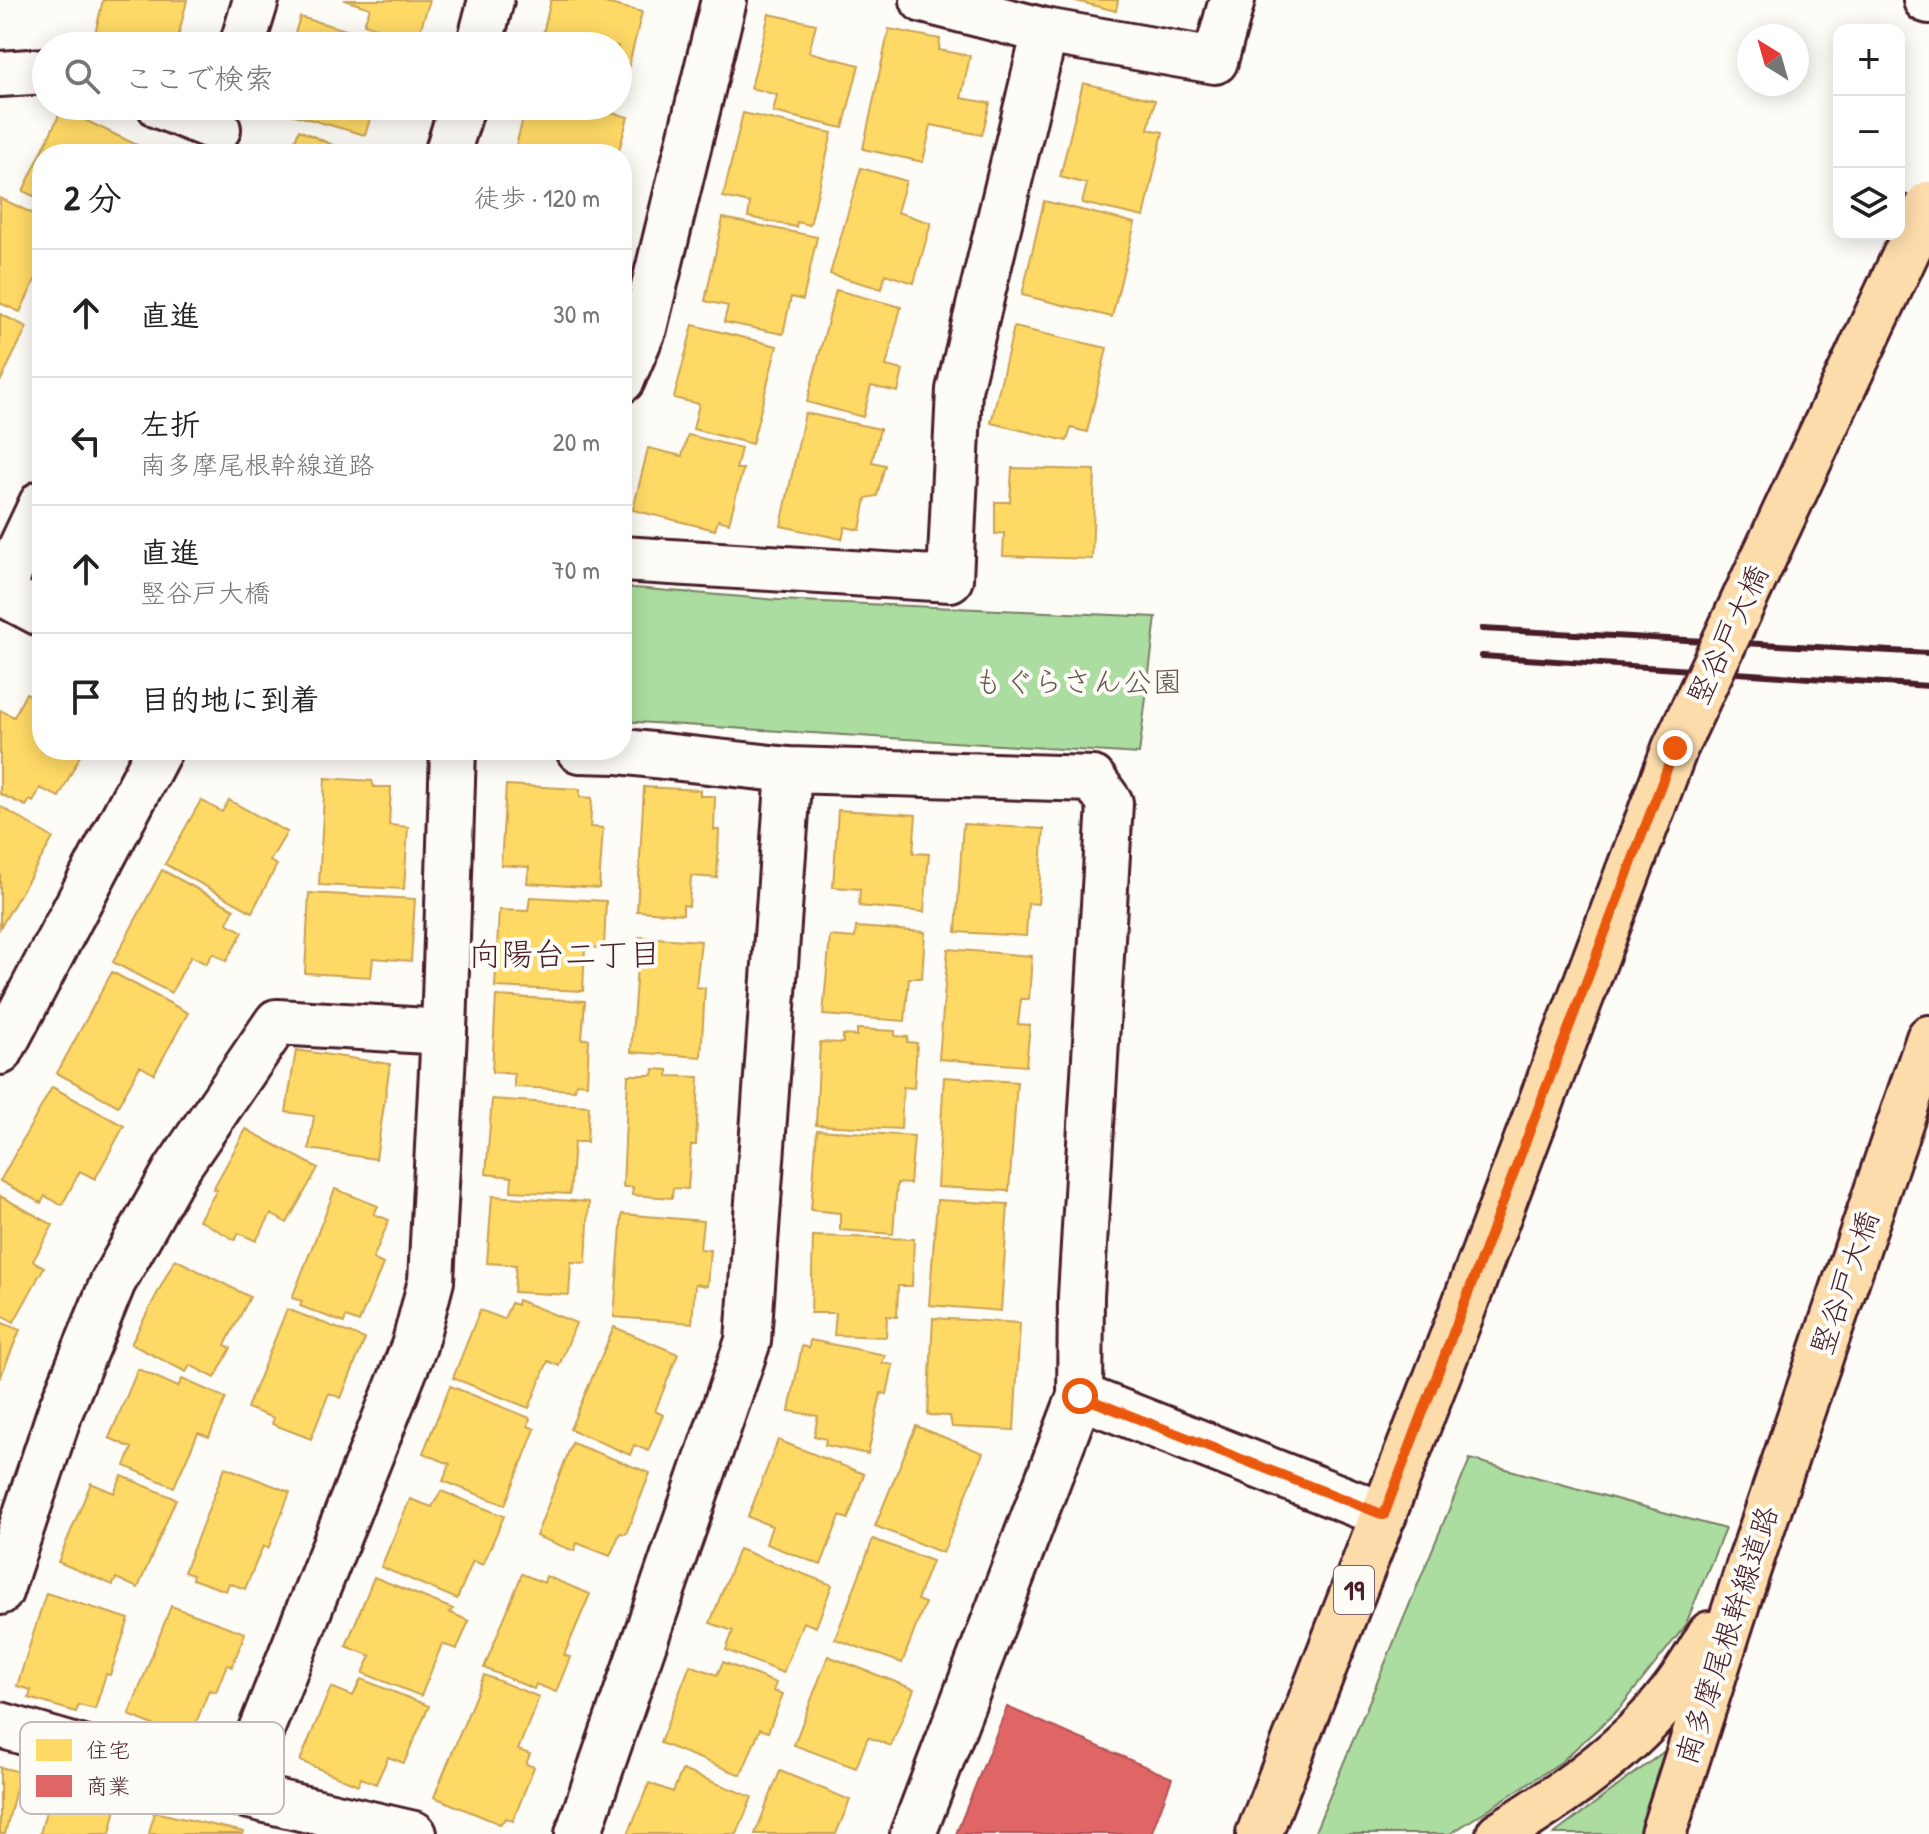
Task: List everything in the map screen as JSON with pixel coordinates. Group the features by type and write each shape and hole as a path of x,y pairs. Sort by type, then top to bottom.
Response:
{"main road":[{"name":"竪谷戸大橋","path":"1384,1515 1675,748 1929,204"},
{"name":"竪谷戸大橋","path":"1793,1437 1929,1038"},
{"name":"南多摩尾根幹線道路","path":"1663,1834 1793,1437"},
{"name":"19","path":"1259,1834 1384,1515"},
{"path":"1499,1834 1564,1791 1642,1726 1673,1692 1698,1655 1748,1569"}],"street":[{"path":"246,32 256,0"},
{"path":"483,32 491,0"},
{"path":"632,356 644,328 724,0"},
{"path":"923,0 1045,31 1215,61 1232,0"},
{"path":"632,560 950,579 959,390 1045,31"},
{"path":"0,74 32,72"},
{"path":"193,120 216,130"},
{"path":"450,144 458,120"},
{"path":"32,524 0,592 32,609"},
{"path":"632,753 789,770 1093,779 1110,803 1081,1296 1080,1396 913,1834"},
{"path":"0,1052 154,760"},
{"path":"264,1722 414,1346 431,1281 444,1032 453,760"},
{"path":"578,1834 748,1341 789,770"},
{"path":"0,1592 61,1409 113,1282 176,1170 277,1022 444,1032"},
{"path":"1080,1396 1384,1515"},
{"path":"0,1725 20,1731"},
{"path":"284,1804 414,1834"}],"green space":[{"name":"もぐらさん公園","path":"632,588 778,600 1156,617 1139,754 632,722"},
{"path":"1470,1459 1725,1529 1685,1626 1620,1708 1561,1762 1450,1834 1314,1834"},
{"path":"1666,1750 1639,1834 1554,1834"}],"building: 住宅":[{"path":"103,0 187,0 179,32 95,32"},
{"path":"344,0 430,0 419,32 387,32 364,24 370,8"},
{"path":"551,0 593,0 642,12 632,52 632,32 543,32"},
{"path":"1072,0 1118,0 1116,11"},
{"path":"769,14 816,24 809,52 859,65 843,128 773,112 777,95 751,88"},
{"path":"300,17 353,32 295,32"},
{"path":"889,29 940,39 939,50 970,56 961,98 990,103 982,135 931,125 923,162 863,149"},
{"path":"1083,83 1155,100 1148,129 1163,132 1144,217 1082,203 1087,184 1060,177"},
{"path":"743,113 832,133 810,225 797,222 796,227 748,217 750,203 723,197"},
{"path":"57,120 85,120 135,144 45,144"},
{"path":"312,120 370,120 365,135"},
{"path":"522,120 627,120 621,144 516,144"},
{"path":"299,130 330,144 293,144"},
{"path":"861,168 906,181 897,212 931,223 914,283 885,274 882,289 830,274"},
{"path":"32,172 32,195 23,191"},
{"path":"0,198 32,213 32,287 20,312 0,303"},
{"path":"1044,201 1135,223 1112,317 1022,295"},
{"path":"723,218 817,237 803,300 791,297 783,334 724,322 728,306 705,301"},
{"path":"836,290 901,307 886,366 903,370 898,392 871,386 863,417 807,402"},
{"path":"0,314 27,327 0,382"},
{"path":"693,325 777,346 752,444 693,429 699,404 674,398"},
{"path":"1014,327 1107,348 1087,432 1071,428 1067,441 991,423"},
{"path":"805,413 880,429 872,462 885,465 877,496 866,498 860,530 845,527 842,539 781,526"},
{"path":"688,435 741,448 736,469 743,469 729,523 718,520 715,530 633,510 648,448 682,456"},
{"path":"1012,468 1095,470 1092,559 1003,556 1004,533 995,534 995,502 1010,502"},
{"path":"26,693 32,696 32,760 78,760 59,797 40,788 33,802 30,800 26,806 0,794 0,710 14,717"},
{"path":"325,778 372,781 374,787 391,787 389,825 408,827 404,889 319,885"},
{"path":"506,785 580,789 580,797 592,798 590,827 603,828 599,888 527,883 529,867 501,865"},
{"path":"644,787 700,790 700,796 715,796 714,830 719,830 717,878 691,876 689,906 683,905 683,914 637,911"},
{"path":"201,800 222,812 229,800 287,832 270,861 277,865 252,912 165,864"},
{"path":"0,806 53,838 0,928"},
{"path":"838,810 916,815 913,853 929,854 924,912 859,906 860,889 833,887"},
{"path":"963,824 1044,829 1038,904 1028,903 1026,936 956,932"},
{"path":"162,870 234,909 227,923 243,932 226,961 213,953 206,964 191,956 171,993 113,962"},
{"path":"309,893 415,899 411,961 373,958 371,977 305,973"},
{"path":"530,897 606,901 604,948 585,947 583,991 495,987 499,910 528,911"},
{"path":"856,927 925,932 922,978 909,978 905,1021 823,1015 830,936 855,938"},
{"path":"639,937 701,941 696,987 705,988 701,1057 631,1052"},
{"path":"948,949 1032,956 1029,999 1021,999 1018,1024 1030,1025 1026,1066 939,1059"},
{"path":"112,972 188,1013 154,1074 140,1066 118,1106 57,1073"},
{"path":"496,996 585,1001 582,1039 589,1039 587,1084 576,1083 575,1090 514,1087 514,1074 492,1072"},
{"path":"857,1029 895,1031 895,1036 908,1037 907,1042 917,1043 914,1088 903,1087 901,1129 816,1125 820,1042 843,1043 843,1035 857,1036"},
{"path":"296,1050 390,1064 376,1159 309,1149 314,1116 286,1112"},
{"path":"654,1069 668,1070 668,1076 699,1077 696,1145 691,1145 688,1189 673,1188 672,1198 632,1195 633,1187 623,1187 628,1075 653,1075"},
{"path":"944,1077 1017,1082 1009,1191 937,1187"},
{"path":"52,1087 124,1126 95,1179 80,1171 62,1205 45,1196 41,1203 0,1181"},
{"path":"492,1099 589,1106 587,1142 574,1142 570,1194 511,1191 512,1177 486,1174"},
{"path":"246,1129 318,1168 287,1223 271,1214 256,1241 239,1233 235,1240 199,1220"},
{"path":"817,1130 914,1136 910,1184 897,1183 893,1234 840,1230 840,1213 811,1210"},
{"path":"335,1189 378,1206 374,1214 389,1220 373,1259 383,1264 359,1322 346,1317 344,1323 300,1306 302,1301 292,1298"},
{"path":"0,1196 53,1225 33,1261 44,1267 14,1322 0,1314"},
{"path":"492,1196 589,1202 586,1263 571,1262 569,1295 514,1292 516,1265 487,1263"},
{"path":"937,1200 1008,1204 1001,1311 929,1305"},
{"path":"622,1214 703,1221 700,1249 710,1250 707,1286 695,1284 692,1323 614,1317"},
{"path":"813,1236 914,1239 912,1286 898,1286 897,1317 887,1316 886,1337 834,1335 836,1313 811,1313"},
{"path":"175,1259 250,1297 225,1345 231,1348 215,1378 190,1365 186,1372 131,1344"},
{"path":"518,1300 576,1323 559,1366 548,1361 529,1408 453,1378 480,1310 504,1319 511,1303 517,1305"},
{"path":"287,1309 365,1339 341,1398 329,1393 311,1439 272,1424 274,1418 247,1408"},
{"path":"933,1318 1020,1323 1014,1430 952,1427 950,1416 928,1415"},
{"path":"0,1322 20,1330 0,1378"},
{"path":"614,1327 678,1354 655,1411 663,1415 648,1451 634,1445 630,1455 570,1429"},
{"path":"810,1340 885,1355 882,1363 893,1365 887,1394 881,1393 868,1454 825,1445 826,1439 814,1436 818,1416 789,1411 802,1346 809,1348"},
{"path":"138,1369 178,1387 182,1379 226,1398 209,1437 198,1433 174,1487 125,1466 132,1448 109,1438"},
{"path":"450,1386 530,1418 528,1426 535,1429 505,1505 443,1481 450,1464 423,1453"},
{"path":"916,1426 983,1453 943,1553 875,1526"},
{"path":"778,1440 864,1474 848,1519 840,1516 821,1565 766,1544 772,1526 748,1517"},
{"path":"572,1443 650,1473 626,1534 620,1533 610,1556 577,1543 574,1551 536,1536"},
{"path":"225,1467 290,1492 268,1549 263,1546 245,1589 229,1583 226,1591 192,1579 193,1575 184,1572"},
{"path":"122,1476 176,1499 138,1588 116,1578 113,1585 58,1562 91,1483 114,1493"},
{"path":"441,1491 504,1516 483,1565 473,1561 457,1599 381,1567 410,1499 432,1507"},
{"path":"873,1539 932,1561 917,1600 925,1603 902,1663 835,1639"},
{"path":"739,1549 832,1585 816,1627 803,1622 783,1673 726,1650 733,1631 710,1623"},
{"path":"522,1574 544,1583 546,1576 590,1594 564,1655 570,1657 556,1692 536,1684 534,1689 484,1668"},
{"path":"374,1577 453,1609 449,1612 469,1621 457,1649 442,1644 421,1696 363,1673 371,1656 346,1646"},
{"path":"46,1593 129,1619 95,1709 79,1705 76,1712 29,1698 31,1690 17,1686"},
{"path":"171,1606 245,1633 232,1667 227,1664 216,1692 209,1690 196,1722 146,1722 129,1715"},
{"path":"828,1656 914,1689 891,1746 868,1737 856,1768 794,1745"},
{"path":"723,1662 776,1683 773,1691 783,1694 768,1732 760,1729 741,1775 660,1743 690,1665 717,1675"},
{"path":"484,1675 539,1697 518,1750 530,1754 526,1764 534,1767 513,1821 506,1818 500,1824 434,1797"},
{"path":"361,1679 429,1706 404,1763 388,1757 376,1784 361,1778 358,1785 300,1761 331,1687 353,1696"},
{"path":"0,1767 20,1772 5,1834 0,1834"},
{"path":"682,1770 752,1797 737,1834 628,1834 649,1783 673,1792"},
{"path":"780,1771 850,1800 836,1834 755,1834"},
{"path":"45,1814 115,1814 110,1834 40,1834"},
{"path":"154,1814 244,1832 243,1834 149,1834"}],"building: 商業":[{"path":"1007,1707 1172,1778 1151,1834 956,1834"}],"railway":[{"path":"1482,629 1929,653"},
{"path":"1482,656 1929,686"}],"district":[{"name":"向陽台二丁目","path":"565,954"}],"route":[{"path":"1080,1396 1384,1515 1675,748"}]}
